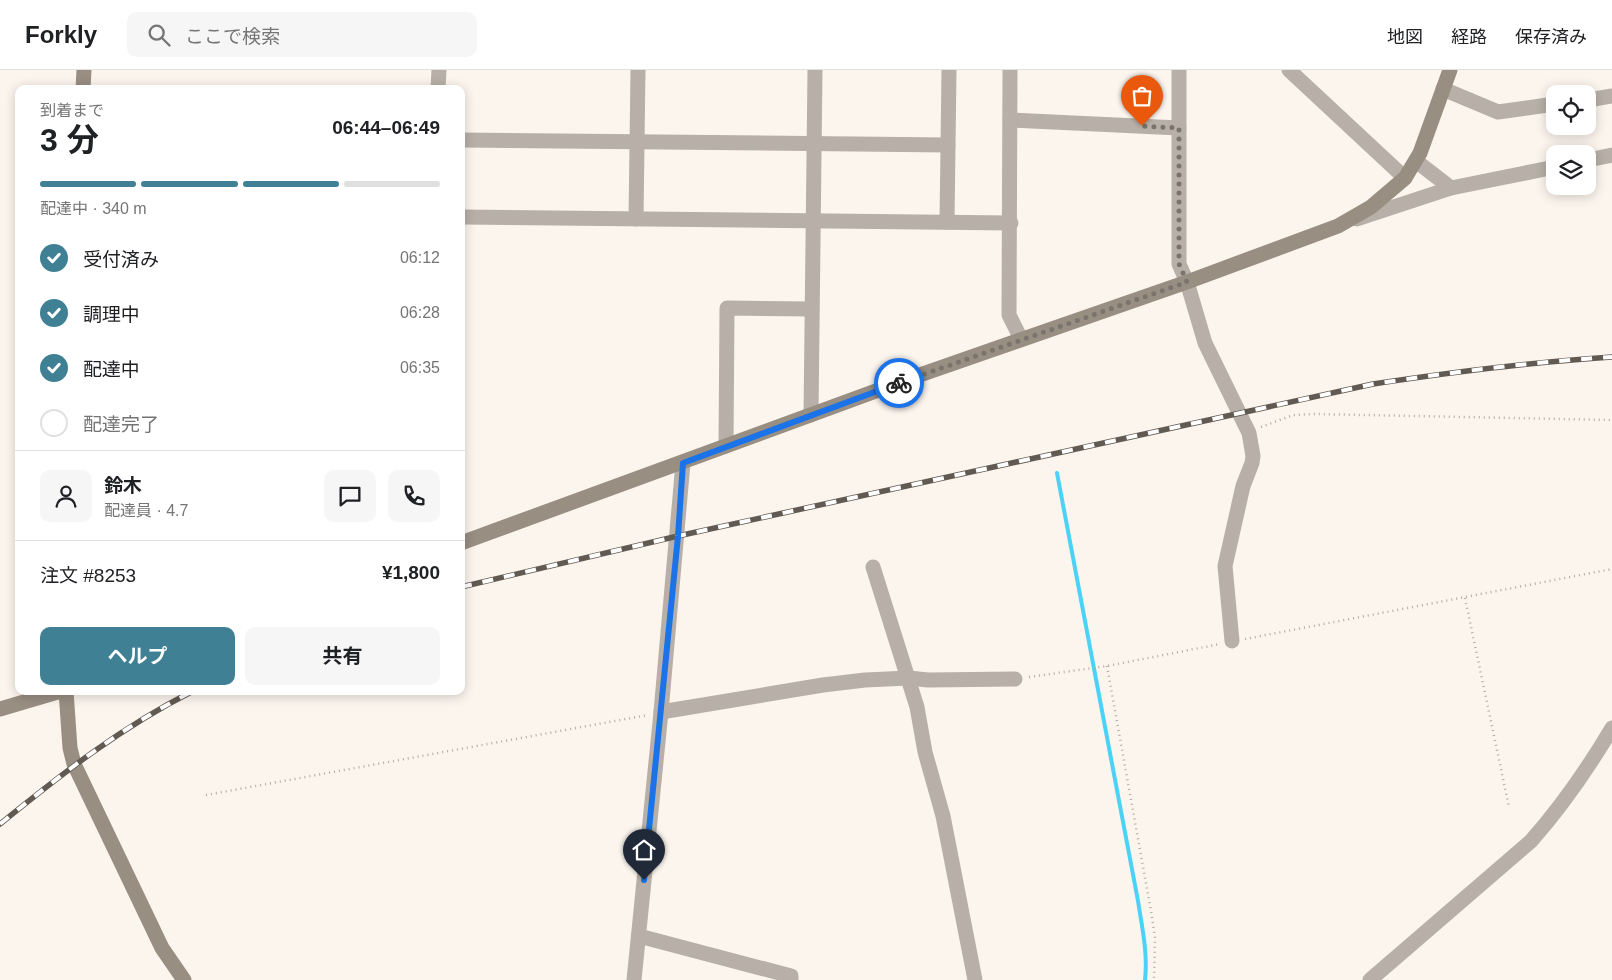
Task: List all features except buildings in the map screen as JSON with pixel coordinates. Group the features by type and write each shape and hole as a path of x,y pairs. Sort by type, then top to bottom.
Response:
{"street":[{"path":"84,70 84,85"},
{"path":"438,70 438,85"},
{"path":"636,219 638,70"},
{"path":"811,415 815,70"},
{"path":"947,222 949,70"},
{"path":"1010,70 1011,223 1009,315 1021,339"},
{"path":"1179,70 1179,264 1187,282 1205,342 1249,433 1252,463 1243,486 1225,566 1226,595 1232,642"},
{"path":"1289,70 1405,178"},
{"path":"1338,226 1371,207 1405,178 1416,161 1450,70"},
{"path":"1444,89 1498,112 1546,105"},
{"path":"1596,99 1612,96"},
{"path":"1010,120 1179,128"},
{"path":"465,140 948,145"},
{"path":"1596,158 1612,155"},
{"path":"1416,161 1451,188"},
{"path":"465,542 1338,226 1451,188 1546,169"},
{"path":"465,217 1011,223"},
{"path":"726,446 727,308 812,309"},
{"path":"634,980 661,712 683,463"},
{"path":"873,567 917,707 925,752 943,816 975,980"},
{"path":"661,712 823,685 865,680 909,678 928,680 1015,679"},
{"path":"0,709 47,695"},
{"path":"66,695 70,748 74,764 162,948 184,980"},
{"path":"1370,980 1530,841 1554,815 1580,781 1612,728"},
{"path":"639,936 791,976 790,980"}],"path":[{"path":"1249,433 1270,422 1293,415 1315,414 1612,420"},
{"path":"1015,679 1107,666 1612,569"},
{"path":"1465,598 1509,807"},
{"path":"1107,666 1151,911 1155,938 1154,980"},
{"path":"206,794 661,712"}],"waterway":[{"path":"1057,473 1138,901 1145,950 1145,980"}],"railway":[{"path":"465,586 678,536 1373,384 1492,368 1612,357"},
{"path":"0,824 93,752 141,720 185,695"}],"way so far":[{"path":"899,383 1187,282 1179,264 1179,128 1142,126"}],"route":[{"path":"644,880 678,536 683,463 899,383"}]}
